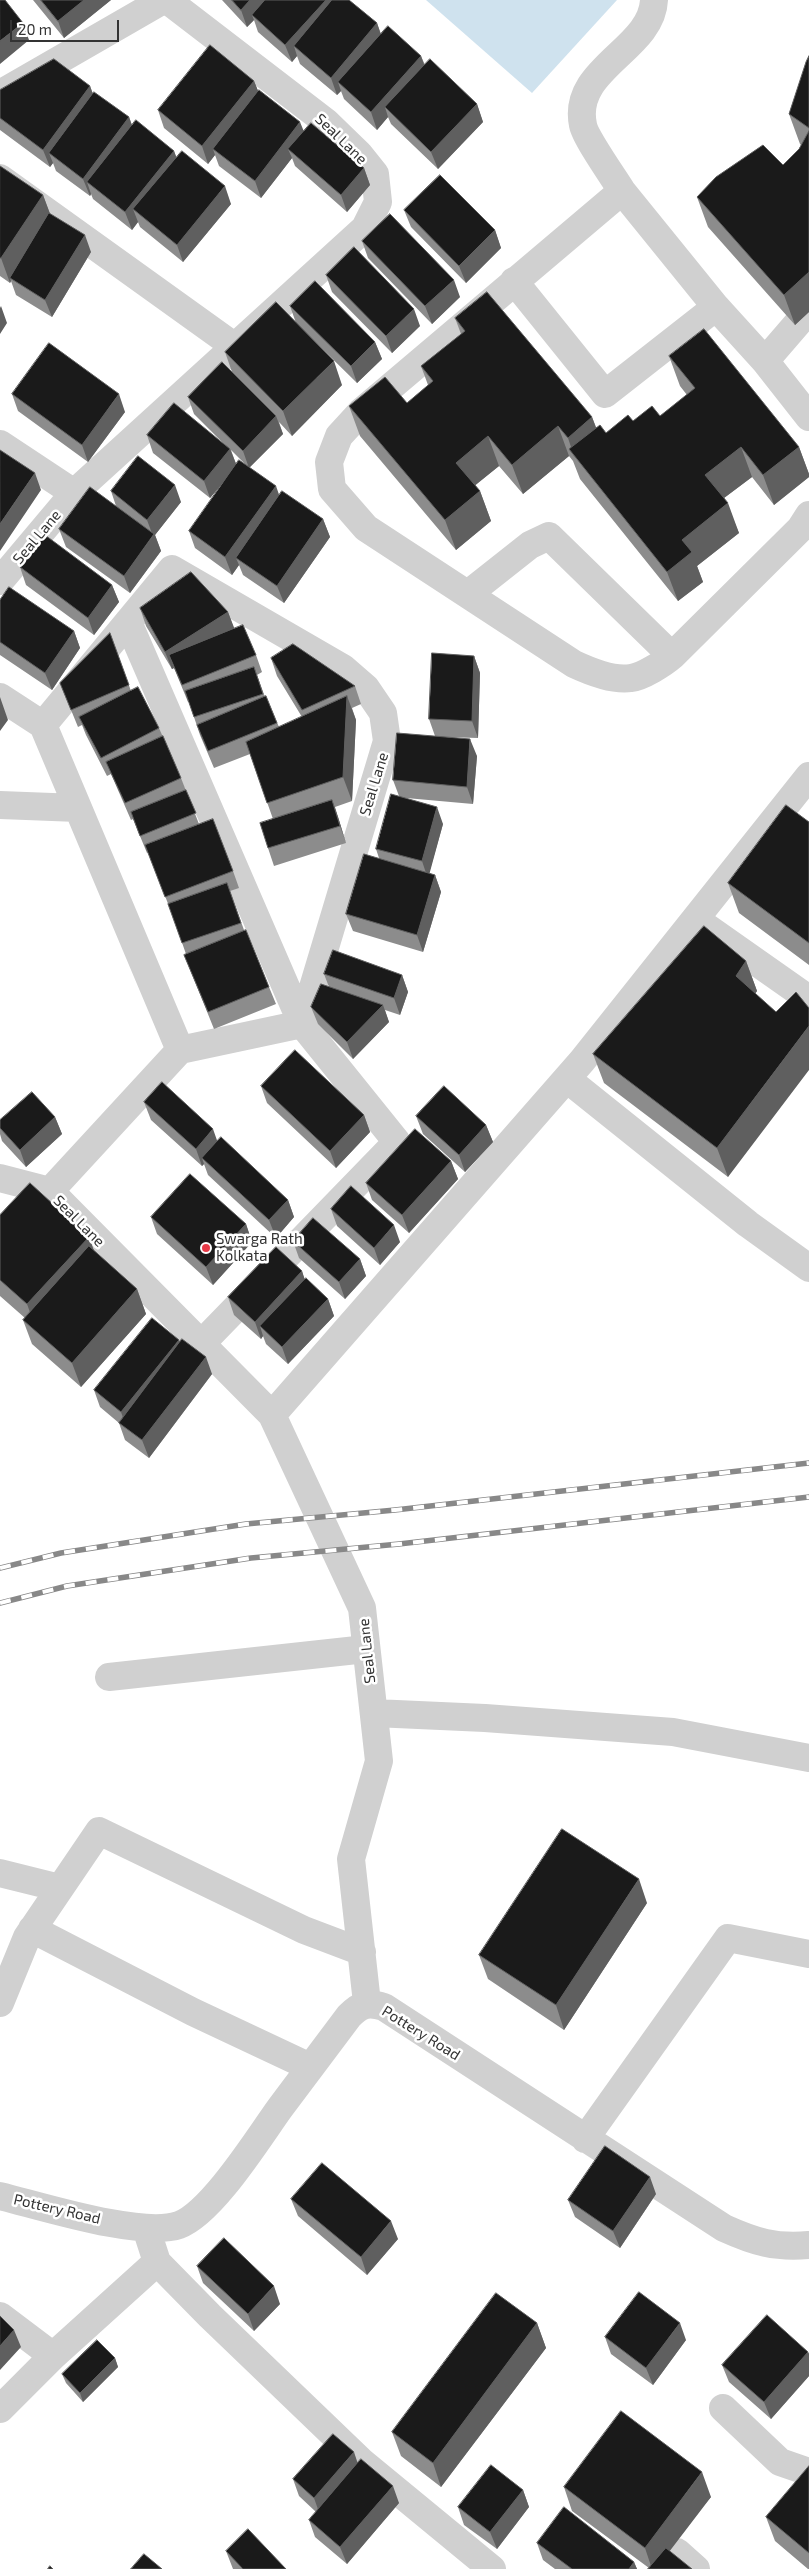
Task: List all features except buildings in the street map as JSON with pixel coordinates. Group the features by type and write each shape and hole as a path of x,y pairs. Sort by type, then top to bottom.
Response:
{"street":[{"path":"0,94 163,0"},
{"name":"Seal Lane","path":"0,580 74,493 365,228 378,202 375,174 326,122 167,0"},
{"path":"654,0 654,14 635,38 590,87 582,108 583,126 622,191 716,307 765,361 809,417"},
{"path":"0,178 234,346"},
{"path":"622,191 361,412 339,436 329,462 332,489 366,528 574,664 597,674 631,678 665,663 800,529 809,515"},
{"path":"514,281 604,394 716,307"},
{"path":"765,361 809,310"},
{"path":"0,444 74,493"},
{"path":"468,594 530,545 549,536 672,656"},
{"name":"Seal Lane","path":"43,725 172,569 343,668 366,688 383,714 387,741 302,1024"},
{"path":"128,622 302,1024 397,1142 201,1344"},
{"path":"0,697 43,725 180,1050 302,1024"},
{"path":"272,1415 567,1079 809,776"},
{"path":"0,805 78,808"},
{"path":"695,919 809,999"},
{"name":"Seal Lane","path":"180,1050 50,1191 272,1415 362,1608 379,1761 351,1859 367,2003"},
{"path":"567,1079 748,1224 809,1268"},
{"path":"0,1178 50,1191"},
{"path":"109,1677 366,1650"},
{"path":"374,1714 485,1718 672,1732 809,1758"},
{"path":"0,2003 32,1929 99,1831 304,1930 362,1952"},
{"path":"0,1873 60,1888"},
{"path":"32,1929 193,2012 310,2067"},
{"path":"585,2139 728,1938 809,1954"},
{"name":"Pottery Road","path":"0,2196 85,2217 146,2228 179,2225 198,2212 225,2184 349,2016 357,2008 367,2003 384,2008 724,2228 756,2242 784,2247 809,2245"},
{"path":"146,2228 157,2262 210,2316 362,2462 492,2569"},
{"path":"0,2409 53,2356 157,2262"},
{"path":"0,2316 53,2356"},
{"path":"723,2408 780,2462 809,2472"},
{"path":"663,2569 676,2552 696,2569"}],"water":[{"path":"426,0 617,0 532,93"}],"railway":[{"path":"0,1568 61,1553 246,1524 395,1510 809,1463"},
{"path":"0,1603 67,1586 251,1558 399,1544 809,1497"}],"place":[{"name":"Swarga Rath Kolkata","path":"206,1248"}]}
